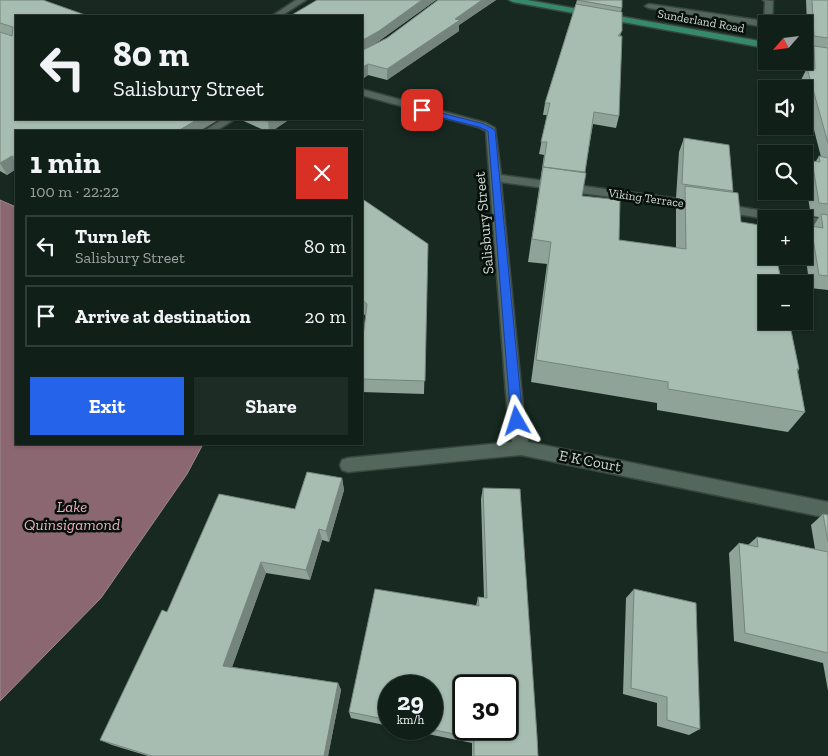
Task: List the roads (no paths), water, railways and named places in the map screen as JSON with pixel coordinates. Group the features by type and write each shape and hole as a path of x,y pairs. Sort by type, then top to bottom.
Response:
{"main road":[{"name":"Sunderland Road","path":"513,0 758,44"},
{"path":"813,54 828,56"}],"street":[{"path":"278,15 302,0"},
{"path":"767,0 769,1 768,15"},
{"path":"640,23 650,3 758,22"},
{"name":"Salisbury Street","path":"363,93 482,125 492,130 515,407 521,448"},
{"path":"211,130 228,120"},
{"name":"Viking Terrace","path":"497,178 758,214"},
{"path":"813,221 828,223"},
{"name":"E K Court","path":"348,465 521,448 828,510"}],"water":[{"name":"Lake Quinsigamond","path":"0,200 15,207 15,445 202,445 187,474 101,598 0,701"}]}
